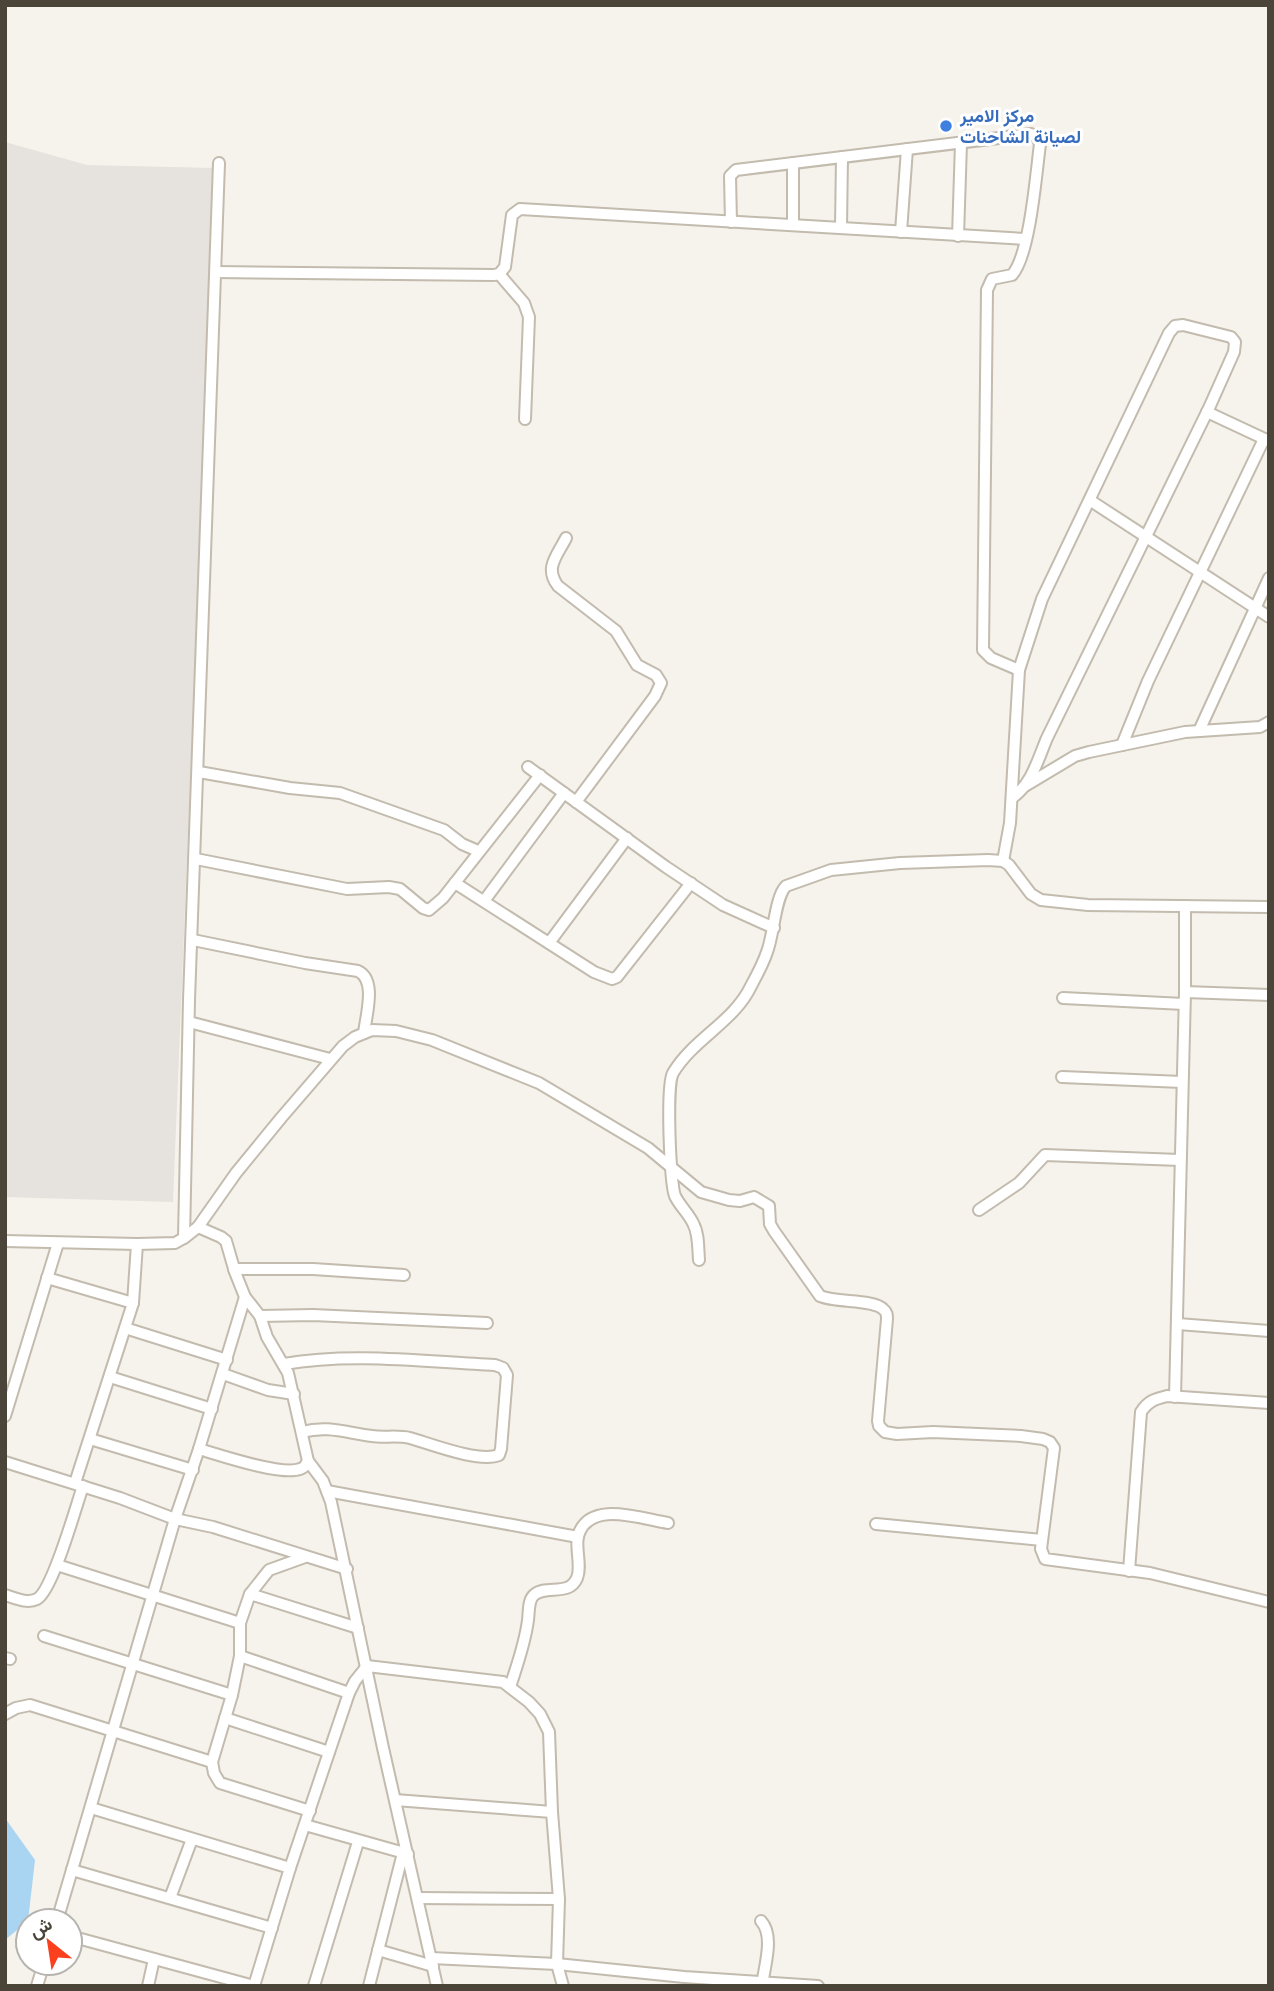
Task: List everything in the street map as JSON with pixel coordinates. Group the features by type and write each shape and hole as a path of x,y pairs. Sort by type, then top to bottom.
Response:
{"street":[{"path":"731,222 730,176 733,172 1031,134 1039,140 1025,239 1014,273 1008,277 992,279 987,290 984,650 991,658 1019,670"},
{"path":"958,236 961,143"},
{"path":"901,232 907,149"},
{"path":"841,227 842,157"},
{"path":"184,1238 219,163"},
{"path":"793,163 793,225"},
{"path":"216,272 499,274 505,268 512,215 516,210 1025,239"},
{"path":"499,274 524,303 529,317 525,419"},
{"path":"1003,861 1010,823 1019,670 1042,599 1169,333 1175,326 1182,325 1223,333 1235,342 1234,352 1025,786"},
{"path":"1122,745 1148,681 1267,440 1207,412"},
{"path":"1091,501 1269,617"},
{"path":"566,538 551,568 553,579 558,586 616,631 638,665 656,675 661,683 576,802"},
{"path":"1199,731 1269,578"},
{"path":"1012,798 1025,786 1075,756 1199,731 1260,727 1269,722"},
{"path":"528,767 723,905 774,928"},
{"path":"199,772 290,788 341,793 444,830 462,844 478,851"},
{"path":"196,859 347,889 400,889 429,910 455,883 540,775"},
{"path":"484,901 564,793"},
{"path":"549,943 627,838"},
{"path":"462,844 468,865"},
{"path":"699,1260 694,1224 676,1196 668,1111 669,1084 672,1074 708,1034 737,1009 767,953 782,891 798,881 831,870 900,863 988,860 1003,861 1009,865 1031,894 1041,900 1088,905 1269,907"},
{"path":"455,883 594,972 612,979 617,977 691,883"},
{"path":"1175,1397 1185,906"},
{"path":"192,940 365,974 369,988 364,1033"},
{"path":"1185,992 1269,995"},
{"path":"1063,998 1184,1004"},
{"path":"189,1022 330,1059"},
{"path":"5,1241 137,1244 175,1242 184,1238 198,1227 236,1173 330,1059 355,1037 372,1030 396,1031 432,1040 540,1083 648,1148 701,1192 729,1200 754,1197 769,1206 774,1231 820,1296 829,1300 874,1305 882,1307 886,1312 878,1421 881,1430 897,1434 933,1432 1021,1436 1043,1438 1050,1442 1055,1448 1042,1555 1053,1562 1150,1573 1269,1602"},
{"path":"1062,1077 1182,1082"},
{"path":"979,1210 1019,1182 1045,1155 1180,1160"},
{"path":"198,1227 226,1241 245,1297 260,1316 267,1337 284,1364 308,1461 327,1491 347,1569 406,1854 437,1986"},
{"path":"5,1416 58,1243"},
{"path":"5,1595 27,1601 36,1600 43,1594 57,1565 89,1439 133,1303 137,1244"},
{"path":"234,1269 313,1269 404,1275"},
{"path":"47,1278 133,1303"},
{"path":"61,1907 175,1519 200,1449 245,1297"},
{"path":"260,1316 313,1315 487,1323"},
{"path":"1178,1324 1269,1331"},
{"path":"125,1328 227,1360"},
{"path":"284,1364 306,1360 371,1359 495,1365 503,1368 508,1375 502,1449 499,1455 493,1457 452,1451 407,1437 375,1437 348,1430 317,1428 302,1432"},
{"path":"223,1374 268,1390 293,1394"},
{"path":"110,1377 212,1409"},
{"path":"1129,1571 1141,1412 1146,1404 1155,1399 1175,1397 1269,1404"},
{"path":"89,1439 193,1470"},
{"path":"200,1449 275,1468 297,1470 304,1468 308,1461"},
{"path":"5,1462 79,1484 175,1519 213,1527 347,1569"},
{"path":"327,1491 578,1537"},
{"path":"510,1687 525,1642 530,1600 539,1592 563,1590 578,1577 578,1537 584,1523 592,1516 604,1513 668,1523"},
{"path":"876,1524 1042,1540"},
{"path":"305,1556 269,1570 250,1594 240,1623 240,1656 232,1695 212,1762 220,1783 310,1811"},
{"path":"57,1565 240,1623"},
{"path":"250,1594 358,1628"},
{"path":"44,1636 232,1695"},
{"path":"240,1656 349,1693"},
{"path":"367,1667 503,1682 540,1714 549,1732 559,1899 557,1964 563,1986"},
{"path":"84,1940 254,1986 290,1868 349,1693 367,1667"},
{"path":"5,1714 30,1705 212,1762"},
{"path":"225,1718 329,1752"},
{"path":"395,1800 552,1812"},
{"path":"91,1808 290,1868"},
{"path":"305,1825 406,1854"},
{"path":"170,1898 192,1839"},
{"path":"314,1986 358,1842"},
{"path":"369,1986 406,1854"},
{"path":"72,1870 272,1928"},
{"path":"418,1898 559,1899"},
{"path":"761,1921 766,1926 768,1936 762,1983"},
{"path":"378,1950 432,1962 557,1964 684,1977 818,1986"},
{"path":"148,1986 154,1959"}],"shaded area":[{"path":"5,142 87,165 215,168 173,1202 5,1197"}],"water":[{"path":"5,1818 35,1860 30,1907 14,1907 14,1933 5,1940"}],"place":[{"name":"مركز الامير لصيانة الشاحنات","path":"946,126"}]}
